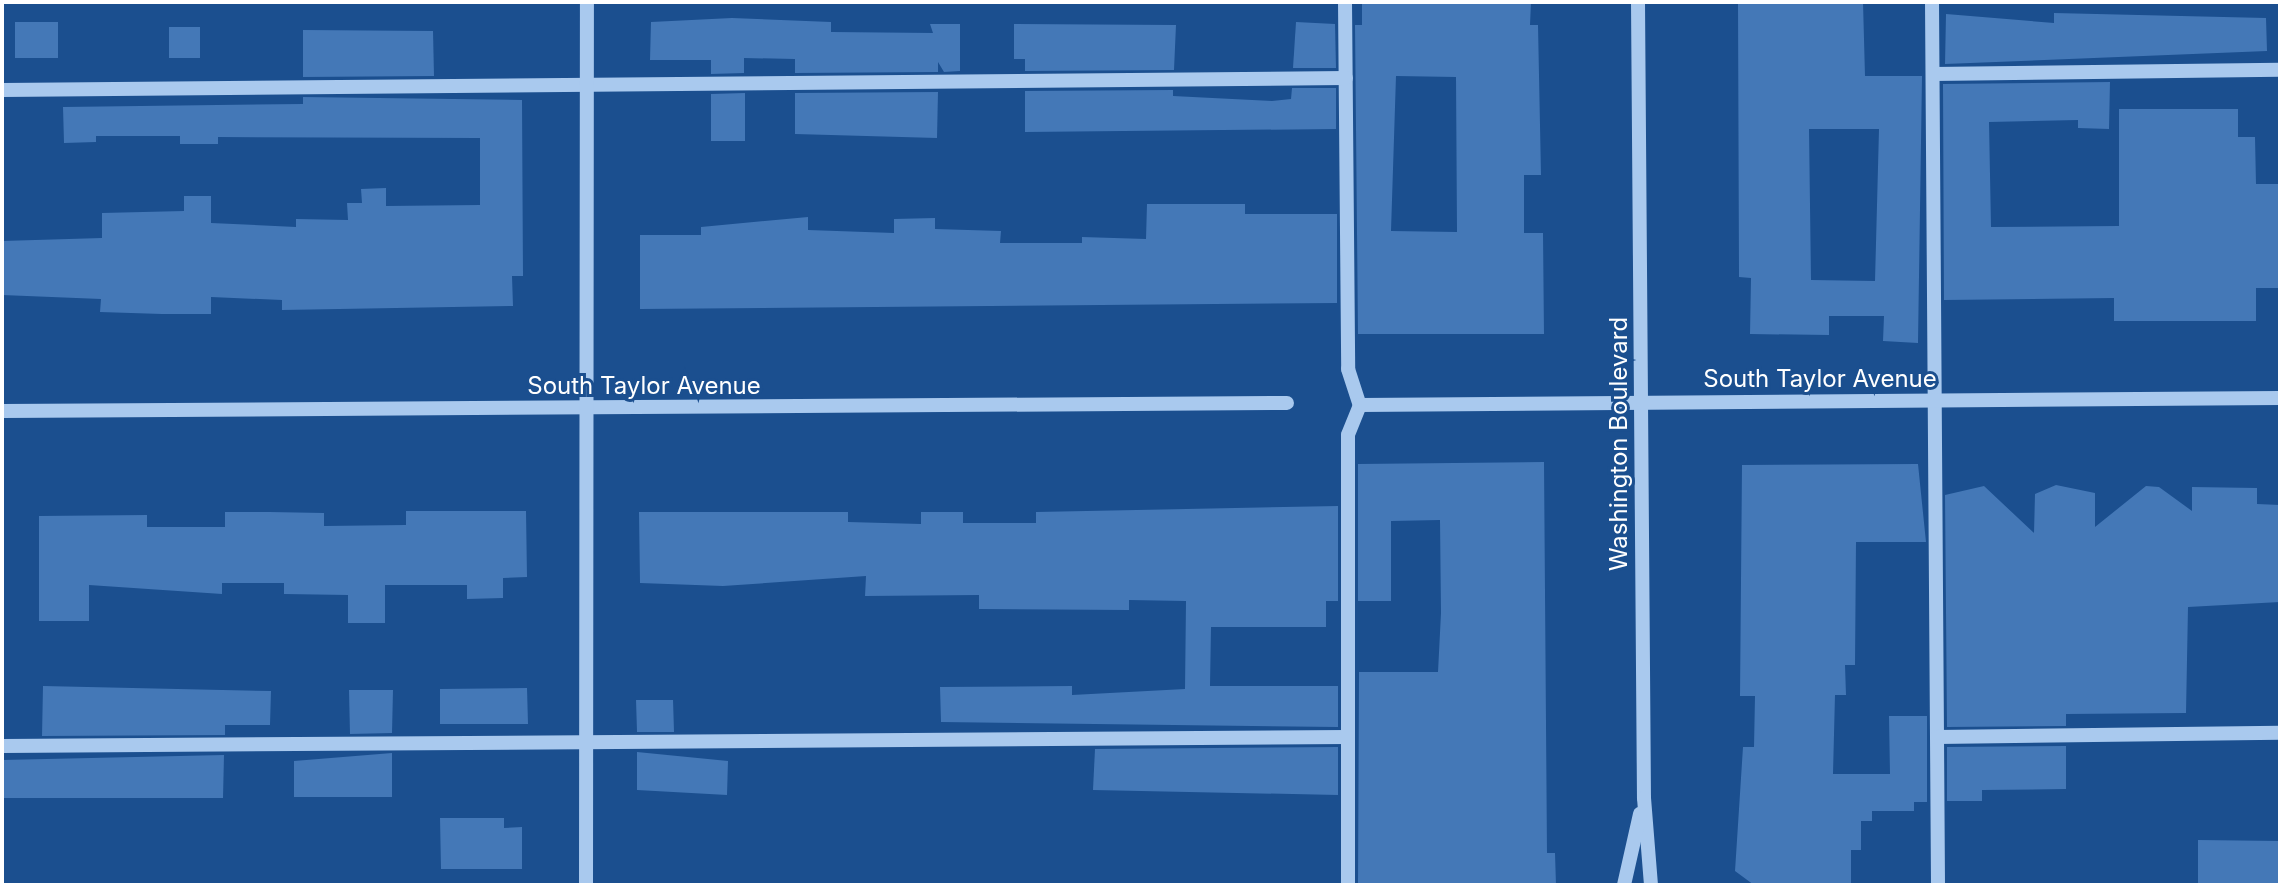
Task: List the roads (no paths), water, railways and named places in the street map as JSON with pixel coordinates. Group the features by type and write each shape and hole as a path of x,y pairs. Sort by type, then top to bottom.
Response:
{"street":[{"path":"586,885 587,2"},
{"path":"1345,2 1348,369 1360,405 1348,435 1348,885"},
{"name":"Washington Boulevard","path":"1638,2 1644,798 1651,885"},
{"path":"1932,2 1938,885"},
{"path":"1933,74 2280,70"},
{"path":"2,90 1346,78"},
{"name":"South Taylor Avenue","path":"1360,405 2280,398"},
{"name":"South Taylor Avenue","path":"2,411 1287,403"},
{"path":"1937,737 2280,733"},
{"path":"2,746 1348,737"},
{"path":"1624,885 1644,798"}]}
